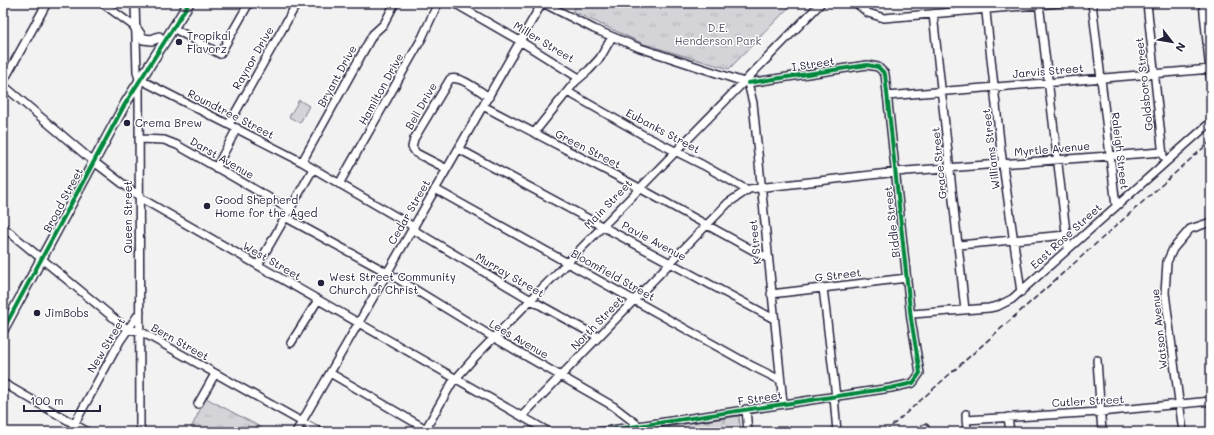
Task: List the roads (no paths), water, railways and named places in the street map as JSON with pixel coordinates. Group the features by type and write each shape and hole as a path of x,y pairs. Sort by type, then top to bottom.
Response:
{"main road":[{"path":"138,75 159,37 181,3"},
{"path":"138,75 173,28 189,3"},
{"path":"135,27 142,39 152,40 159,37"},
{"name":"Broad Street","path":"3,330 39,258 138,75"},
{"name":"Broad Street","path":"3,318 39,258"}],"street":[{"path":"3,83 47,3"},
{"path":"102,3 135,27"},
{"name":"Queen Street","path":"135,3 139,139 140,432"},
{"path":"173,28 220,54 248,5 240,3"},
{"name":"Raynor Drive","path":"229,124 297,3"},
{"name":"Bryant Drive","path":"302,162 372,34 384,24 395,3"},
{"name":"Hamilton Drive","path":"339,184 422,38 438,3"},
{"name":"Miller Street","path":"454,3 520,41 579,78"},
{"path":"543,3 612,36 665,57 747,81"},
{"name":"Cedar Street","path":"296,432 543,3"},
{"name":"Main Street","path":"425,430 456,379 494,338 639,188 747,81 821,3"},
{"path":"856,3 868,14 884,18 904,15 934,14 986,6 1059,3"},
{"name":"Raleigh Street","path":"1092,3 1116,206"},
{"name":"Goldsboro Street","path":"1147,3 1162,152 1165,162"},
{"path":"1203,3 1211,82"},
{"path":"1039,4 1068,249"},
{"name":"Williams Street","path":"986,6 1003,164 1021,292"},
{"name":"Grace Street","path":"934,14 965,310"},
{"path":"534,133 579,78 600,58 612,36"},
{"name":"I Street","path":"747,81 867,65 881,68"},
{"name":"Biddle Street","path":"881,68 884,74 887,96 913,332 920,373"},
{"name":"Jarvis Street","path":"887,96 1210,69"},
{"name":"Roundtree Street","path":"138,75 302,162 339,184"},
{"name":"Bell Drive","path":"447,169 416,153 412,147 414,139 450,79 458,79 489,96"},
{"name":"K Street","path":"747,81 753,103 767,258 783,403"},
{"name":"West Street","path":"3,83 92,160 144,200 167,215 258,265 358,324 549,432"},
{"name":"Eubanks Street","path":"568,92 747,190"},
{"name":"Green Street","path":"483,106 639,188 767,258"},
{"name":"East Rose Street","path":"912,314 998,306 1012,299 1211,122"},
{"path":"216,168 237,128"},
{"name":"Darst Avenue","path":"139,139 164,140 173,143 289,209"},
{"name":"Pavie Avenue","path":"458,149 774,319"},
{"name":"Myrtle Avenue","path":"761,188 868,174 1162,152"},
{"path":"258,265 313,169"},
{"name":"Murray Street","path":"339,184 531,300 598,337"},
{"name":"North Street","path":"522,416 634,300 672,263 733,198 747,190 761,188"},
{"name":"Bloomfield Street","path":"435,189 752,366 780,380"},
{"name":"Lees Avenue","path":"285,217 388,273 494,338 612,406 639,426"},
{"name":"Watson Avenue","path":"1183,432 1165,293 1167,262 1173,249 1190,229 1211,222"},
{"path":"3,227 127,329"},
{"path":"959,245 1066,235"},
{"name":"G Street","path":"771,294 907,278"},
{"path":"823,288 835,397 837,432"},
{"path":"291,343 318,300"},
{"name":"New Street","path":"70,432 127,329 140,312"},
{"name":"Bern Street","path":"127,329 140,331 320,432"},
{"path":"1097,360 1102,432"},
{"path":"330,373 425,430"},
{"name":"F Street","path":"598,432 907,385 913,383 920,373"},
{"path":"198,404 215,374"},
{"path":"3,383 88,432"},
{"name":"Cutler Street","path":"967,432 966,417 1008,417 1100,412 1211,401"},
{"path":"746,409 748,432"},
{"path":"1008,417 1010,432"}],"railway":[{"path":"885,432 1211,141"}],"place":[{"name":"Tropikal Flavorz","path":"179,42"},
{"name":"Crema Brew","path":"127,123"},
{"name":"Good Shepherd Home for the Aged","path":"207,206"},
{"name":"West Street Community Church of Christ","path":"321,283"},
{"name":"JimBobs","path":"37,313"}],"park label":[{"name":"D.E. Henderson Park","path":"718,34"}]}
